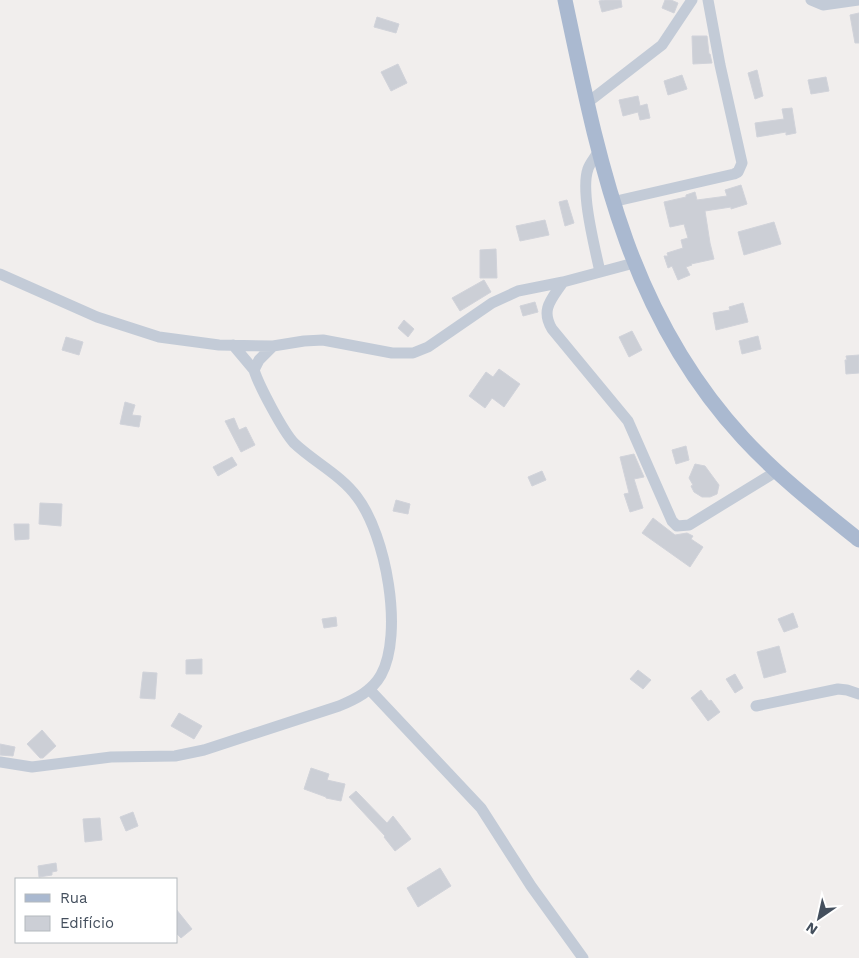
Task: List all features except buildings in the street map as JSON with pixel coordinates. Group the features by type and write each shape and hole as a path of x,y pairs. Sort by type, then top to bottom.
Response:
{"main road":[{"path":"565,0 598,152 612,202 634,263 663,326 694,375 744,438 804,496 859,540"}],"street":[{"path":"587,104 662,45 692,0"},
{"path":"612,202 734,174 741,168 742,163 720,65 708,0"},
{"path":"811,0 823,5 859,0"},
{"path":"598,152 588,168 586,179 588,216 600,272"},
{"path":"0,274 97,317 159,337 233,345 273,346 304,340 322,340 392,353 413,353 428,347 492,303 518,291 563,282 634,263"},
{"path":"563,282 547,307 547,322 628,421 672,522 677,526 689,525 777,471"},
{"path":"0,762 32,767 111,757 175,756 204,750 359,698 381,674 388,652 391,624 390,596 384,558 375,530 357,497 338,478 293,442 254,370 233,345"},
{"path":"254,370 259,360 273,346"},
{"path":"369,689 481,808 531,886 583,958"},
{"path":"756,706 838,690 847,690 859,694"}]}
